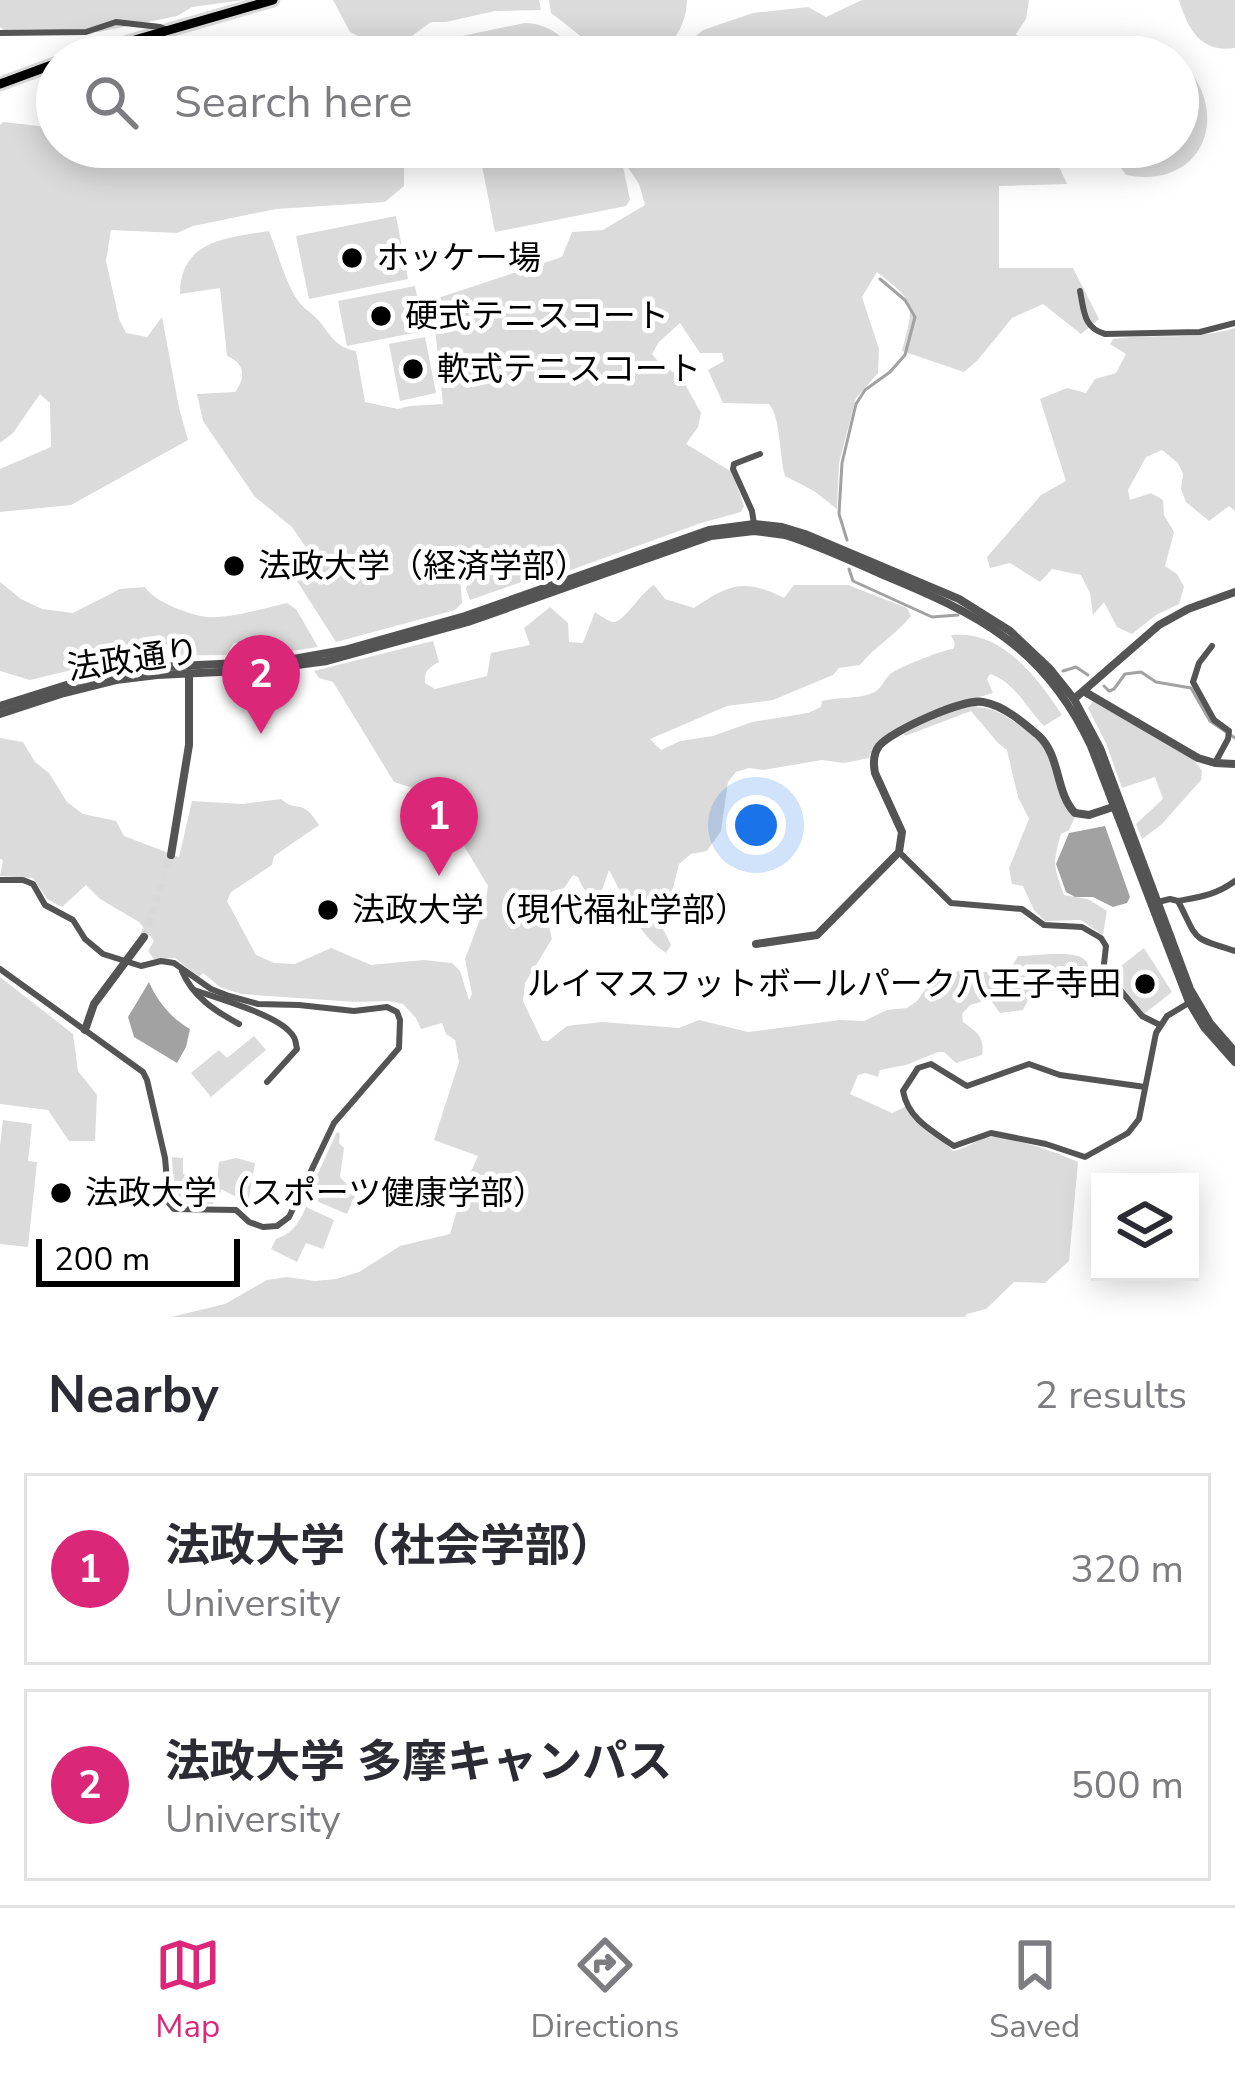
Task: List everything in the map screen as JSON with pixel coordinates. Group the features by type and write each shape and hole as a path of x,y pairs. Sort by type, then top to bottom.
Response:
{"main road":[{"path":"150,36 273,0"},
{"path":"0,84 36,71"}],"street":[{"path":"0,33 86,32 116,22 168,31"},
{"path":"1080,291 1098,344"},
{"path":"1092,328 1105,334 1200,332 1235,323"},
{"path":"760,454 734,464 733,469 752,511 754,528 805,534 972,606 1036,653 1100,748 1192,1001 1204,1027 1235,1062"},
{"name":"法政通り","path":"0,710 105,674 346,653 709,530 754,528"},
{"path":"1071,701 1167,620 1235,592"},
{"path":"1212,646 1193,682 1214,720 1229,735 1215,763"},
{"path":"171,855 189,745 189,670"},
{"path":"1084,692 1198,758 1235,764"},
{"path":"756,944 817,935 898,852 902,832 875,773 876,750 890,737 964,702 997,706 1044,742 1068,806 1075,813 1089,815 1118,805"},
{"path":"898,852 954,904 1016,908 1044,925 1089,929 1106,943 1107,974 1142,1016 1160,1025"},
{"path":"0,880 33,884 45,905 73,920 98,952 142,966 167,961 287,1028 297,1049 267,1082"},
{"path":"1154,903 1202,898 1235,881"},
{"path":"1178,901 1190,931 1205,942 1235,951"},
{"path":"85,1030 94,1004 144,937"},
{"path":"181,968 213,1010 239,1024"},
{"path":"0,969 143,1072 174,1209 232,1210 258,1226 273,1227 292,1213 334,1123 400,1048 398,1012 239,1002 194,990"},
{"path":"1145,1087 1060,1075 1029,1064 967,1086 931,1064 917,1068 904,1091 914,1118 954,1147 991,1132 1081,1157 1096,1154 1133,1129 1139,1119 1156,1033 1173,1011 1192,1001"},
{"path":"1192,1001 1235,1052"}],"shaded area":[{"path":"0,0 244,0 192,7 177,16 99,32 5,31 0,27"},
{"path":"333,0 539,0 541,10 495,11 431,22 412,36 350,32"},
{"path":"549,0 687,0 675,36 581,36 551,13"},
{"path":"862,0 1029,0 1017,36 696,36 753,13 808,7 826,17"},
{"path":"1179,0 1235,0 1235,48 1204,43"},
{"path":"525,23 559,36 462,36"},
{"path":"1199,87 1207,117 1199,147"},
{"path":"0,125 36,126 36,168 404,168 404,186 385,202 276,209 177,233 111,230 106,261 119,319 126,333 147,337 162,317 188,440 71,505 0,512 0,469 51,447 50,403 40,394 13,433 0,443"},
{"path":"482,168 623,168 630,200 626,206 495,232"},
{"path":"628,168 1060,168 1067,184 999,186 999,268 1073,268 1099,319 1081,334 1043,304 1012,318 964,372 902,351 909,306 877,272 862,297 879,349 878,373 856,398 839,463 837,509 785,476 776,418 769,404 723,403 708,370 724,361 722,353 700,353 680,323 652,354 681,377 701,413 686,444 732,472 744,506 741,512 532,584 524,581 470,600 469,578 458,555 462,603 455,610 336,642 297,581 315,567 309,552 292,527 255,497 203,421 197,394 235,392 242,376 237,363 227,356 220,288 180,294 182,276 197,252 222,240 269,231 299,302 335,341 356,351 365,402 398,409 443,404 432,300 562,257 572,232 603,230 645,205"},
{"path":"1121,168 1179,168 1155,176 1126,175"},
{"name":"ホッケー場","path":"396,216 408,279 309,299 296,236"},
{"name":"硬式テニスコート","path":"415,286 424,331 347,346 338,301"},
{"path":"1235,328 1235,511 1229,506 1209,521 1186,502 1178,463 1162,450 1146,457 1128,490 1130,500 1151,493 1163,500 1164,515 1174,532 1165,566 1184,587 1179,604 1132,634 1117,627 1104,602 1093,615 1081,575 1052,569 1040,582 1010,563 990,568 987,557 1041,495 1066,481 1040,399 1067,388 1086,393 1095,379 1116,373 1126,354 1110,344 1113,339"},
{"name":"軟式テニスコート","path":"425,337 436,393 400,401 389,344"},
{"path":"0,582 42,609 73,613 120,589 145,587 173,607 207,617 287,603 296,609 318,647 272,654 261,642 234,643 226,655 147,656 142,662 109,661 30,680 0,671"},
{"path":"654,585 665,599 694,608 737,586 784,598 794,585 848,585 907,608 911,616 860,665 839,668 833,675 773,700 727,706 650,739 661,750 752,722 808,713 821,707 822,701 870,694 894,671 953,649 951,635 986,640 1016,658 1062,715 1044,726 1013,689 990,674 987,679 993,693 976,698 977,707 996,711 1021,726 1049,754 1064,801 1075,817 1069,830 1061,834 1055,859 1058,878 1064,895 1088,899 1107,911 1103,935 1081,920 1045,921 1023,886 1012,884 1009,868 1029,819 1018,797 1007,750 971,711 905,736 900,728 877,743 869,758 736,772 728,782 721,831 707,851 691,854 679,864 663,929 671,945 666,953 639,926 609,870 600,896 588,893 573,875 564,888 541,895 552,939 525,983 523,1001 542,1041 567,1026 602,1022 679,1028 699,1020 748,1032 864,1021 887,1010 907,1008 935,976 953,975 962,968 1010,969 1018,956 1081,957 1092,980 1036,985 1023,1010 1000,1013 990,999 970,1005 962,1014 963,1022 979,1036 982,1055 956,1063 938,1052 880,1070 878,1077 858,1075 850,1094 892,1113 909,1105 953,1151 999,1137 1078,1162 1069,1261 1045,1283 1014,1282 986,1309 965,1317 171,1317 225,1304 267,1280 336,1279 359,1272 400,1246 450,1234 478,1156 434,1140 459,1062 455,1040 442,1023 421,1029 403,1004 241,994 220,987 175,958 154,959 148,951 154,941 139,922 86,885 62,907 47,899 33,878 0,876 0,738 23,742 67,802 83,814 116,821 124,836 179,857 192,801 242,804 281,799 303,808 319,825 274,856 272,865 231,892 227,901 256,955 274,963 295,964 331,948 371,965 423,960 452,963 460,971 469,1000 465,959 488,886 429,793 394,782 333,682 314,671 433,641 439,662 428,670 425,683 435,689 487,676 491,653 530,645 524,628 550,607 568,623 569,642 583,643 595,612 614,622"},
{"path":"1093,701 1193,759 1202,771 1201,780 1142,839 1136,824 1163,799 1155,777 1122,788 1088,708"},
{"path":"1105,826 1130,897 1127,903 1113,907 1066,892 1056,864 1069,833"},
{"name":"ルイマスフットボールパーク八王子寺田","path":"1144,948 1172,992 1144,1014 1112,973"},
{"path":"0,977 73,1034 78,1071 97,1095 95,1141 69,1141 48,1110 0,1104"},
{"path":"149,982 166,1009 190,1029 177,1063 134,1037 128,1017"},
{"path":"254,1036 266,1050 211,1097 191,1073 219,1050 227,1058"},
{"path":"3,1120 32,1124 28,1161 37,1162 28,1247 0,1244"},
{"path":"337,1132 344,1148 340,1177 356,1194 347,1214 307,1197"},
{"path":"172,1157 183,1158 183,1174 203,1175 204,1180 217,1180 219,1162 236,1158 255,1163 248,1203 221,1189 213,1204 178,1203"},
{"path":"306,1207 334,1220 323,1249 306,1243 297,1262 271,1249 276,1239 295,1227"}],"waterway":[{"path":"847,540 839,514 842,463 856,404 905,355 915,317 905,300 880,279"},
{"path":"849,569 853,581 932,617 958,615"},
{"path":"1063,671 1076,667 1088,675"},
{"path":"1104,686 1109,691 1125,674 1141,672 1156,682 1191,688 1210,721 1235,738"}],"tunnel":[{"path":"144,937 171,855"}],"place":[{"name":"ホッケー場","path":"352,258"},
{"name":"硬式テニスコート","path":"381,316"},
{"name":"軟式テニスコート","path":"413,369"},
{"name":"法政大学（経済学部）","path":"234,566"},
{"name":"法政大学 多摩キャンパス","path":"261,734"},
{"name":"法政大学（社会学部）","path":"439,876"},
{"name":"法政大学（現代福祉学部）","path":"328,910"},
{"name":"ルイマスフットボールパーク八王子寺田","path":"1145,984"},
{"name":"法政大学（スポーツ健康学部）","path":"61,1193"}]}
